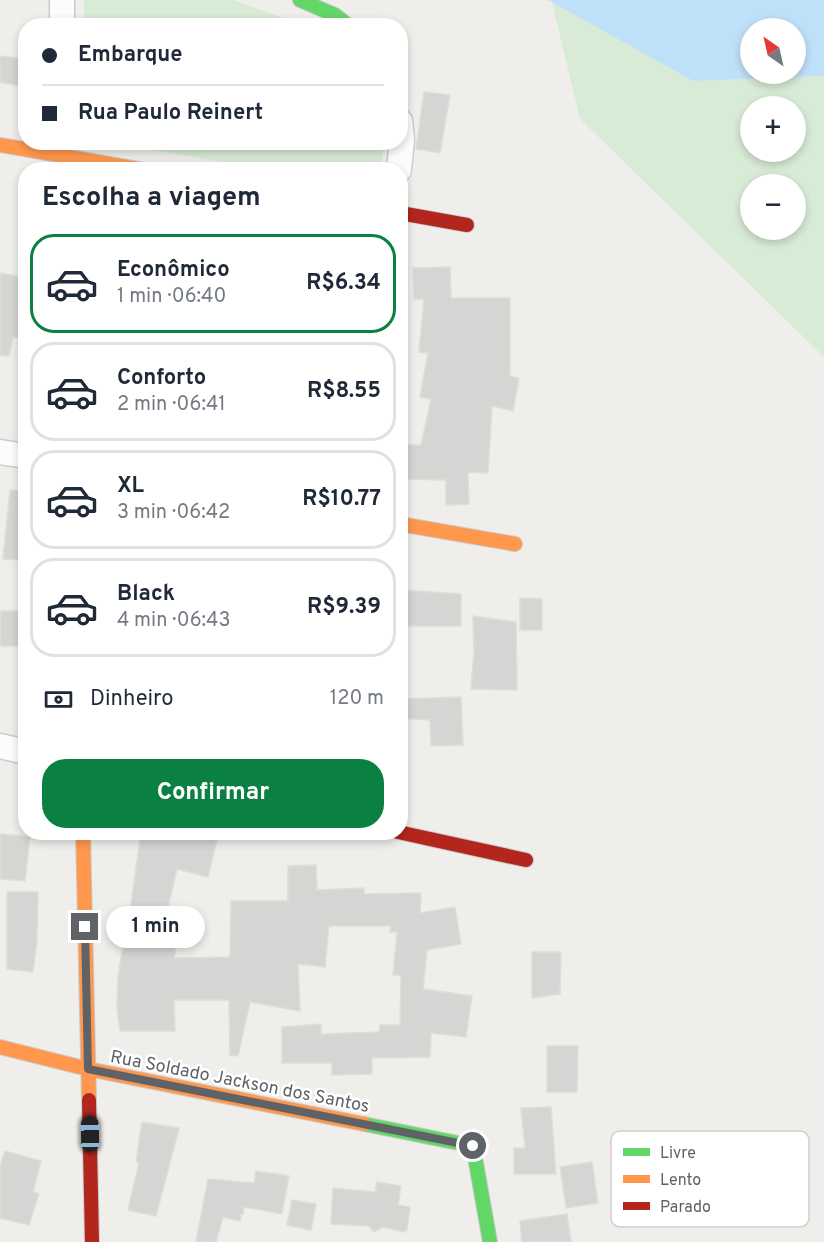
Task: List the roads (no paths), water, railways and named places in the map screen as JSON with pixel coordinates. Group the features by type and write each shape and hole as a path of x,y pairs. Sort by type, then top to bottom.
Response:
{"street":[{"path":"62,0 62,18"},
{"path":"300,0 339,18"},
{"path":"0,145 18,148"},
{"path":"29,150 98,162"},
{"path":"408,214 467,225"},
{"path":"0,452 18,455"},
{"path":"408,525 515,544"},
{"path":"0,746 18,750"},
{"path":"408,834 526,860"},
{"path":"83,840 92,1242"},
{"name":"Rua Soldado Jackson dos Santos","path":"0,1047 88,1069 473,1146 490,1242"}],"water":[{"path":"551,0 824,0 824,76 806,77 806,18 740,18 740,79 693,81"}]}
